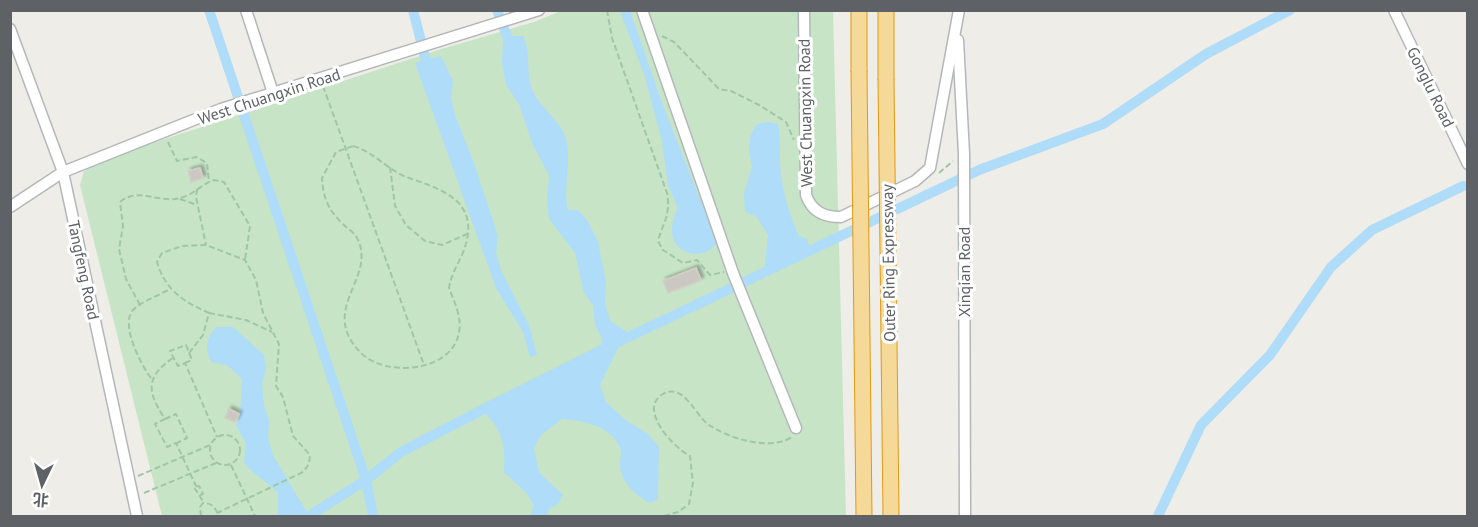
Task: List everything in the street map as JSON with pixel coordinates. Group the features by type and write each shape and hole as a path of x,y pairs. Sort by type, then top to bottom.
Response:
{"highway":[{"name":"Outer Ring Expressway","path":"859,10 864,516"},
{"name":"Outer Ring Expressway","path":"886,10 891,516"}],"street":[{"path":"246,10 273,93"},
{"name":"West Chuangxin Road","path":"10,207 63,172 221,109 539,10"},
{"path":"642,10 732,270 796,428"},
{"name":"West Chuangxin Road","path":"804,10 806,195 815,210 831,217 841,217 915,182 930,168 957,28 958,10"},
{"name":"Gonglu Road","path":"1394,10 1467,164"},
{"name":"Xinqian Road","path":"957,28 964,154 965,516"},
{"name":"Tangfeng Road","path":"10,29 63,172 137,516"}],"path":[{"path":"607,10 615,47 667,193 669,205 666,226 658,241 663,250 682,263 697,260 710,275 732,270"},
{"path":"650,33 674,42 719,89 731,91 786,122 796,145"},
{"path":"320,78 424,365"},
{"path":"166,139 177,161 196,157 207,163 209,182"},
{"path":"353,146 365,150 403,175 441,190 459,201 467,221 467,234 448,288 457,309 459,332 451,351 444,357 424,365 403,369 373,361 356,348 345,327 343,315 357,278 359,246 357,238 328,207 322,178 330,159 344,148 353,146"},
{"path":"937,175 964,154"},
{"path":"390,166 395,206 406,225 425,240 442,245 467,234"},
{"path":"179,199 214,180 224,183 250,226 245,260 256,280 262,313 279,344 276,386 283,397 293,436 310,454 309,464 297,476 218,515 213,505 204,503"},
{"path":"197,189 197,205 206,245"},
{"path":"140,305 126,279 119,249 123,226 120,202 135,194 179,199 197,205"},
{"path":"245,260 206,245 182,246 162,253 157,262 160,275 170,289 209,314 246,320 274,333"},
{"path":"152,380 145,371 129,330 128,321 132,312 140,305 170,289"},
{"path":"189,353 202,336 209,314"},
{"path":"186,345 192,360 177,366 173,358 170,351 186,345"},
{"path":"165,419 153,396 152,380 156,372 173,358"},
{"path":"185,363 217,437"},
{"path":"664,516 678,512 689,504 693,472 690,456 681,451 668,436 654,413 656,402 663,393 673,392 687,398 709,425 756,444 779,443 794,435 796,428"},
{"path":"176,414 187,438 167,447 155,424 165,419 176,414"},
{"path":"129,479 210,445 217,437 226,435 239,443 239,458 231,465 216,463 132,497"},
{"path":"176,443 196,486 198,496 200,495 204,503"},
{"path":"210,445 210,455 216,463"},
{"path":"231,465 255,516"},
{"path":"201,516 200,507 204,503"}],"green space":[{"path":"561,11 833,11 846,516 162,516 80,185 84,171 125,152 438,50 534,22"}],"water":[{"path":"620,11 630,11 664,108 717,242 711,249 702,253 693,254 684,251 677,245 673,236 673,223 678,208 668,185 661,137 644,74"},
{"path":"507,36 523,36 527,48 531,86 565,136 568,154 566,201 568,210 578,210 588,221 598,242 606,282 605,305 611,322 632,335 622,340 600,385 606,402 624,419 648,434 659,447 658,499 650,503 626,483 621,471 621,451 612,436 597,426 562,419 541,435 534,448 539,472 563,495 558,504 549,509 547,516 530,516 534,506 527,494 504,472 501,438 494,424 482,410 603,349 601,336 595,325 593,305 584,293 575,253 549,219 547,200 549,175 532,143 519,104 506,85 502,63 503,42"},
{"path":"441,56 453,81 451,98 455,115 474,163 498,236 496,252 501,270 529,325 537,355 530,357 523,332 496,288 415,63"},
{"path":"767,122 778,124 781,176 786,199 799,236 807,239 811,251 764,273 768,235 756,216 745,212 744,194 752,166 749,152 750,136 757,124"},
{"path":"216,327 233,327 264,355 266,368 262,384 264,405 269,421 268,438 273,455 309,516 278,516 278,492 249,469 244,462 246,444 236,425 240,415 242,379 227,365 211,362 207,344"}],"building":[{"path":"200,168 203,178 191,182 188,171"},
{"path":"696,268 701,280 668,293 663,281"},
{"path":"229,409 239,414 235,422 225,418"}],"waterway":[{"path":"209,10 366,480 373,516"},
{"path":"413,10 426,61"},
{"path":"497,10 507,36"},
{"path":"309,516 366,480 401,452 616,343 979,170 1103,124 1206,54 1290,10"},
{"path":"1158,516 1201,425 1270,355 1331,267 1372,230 1463,186"}]}
